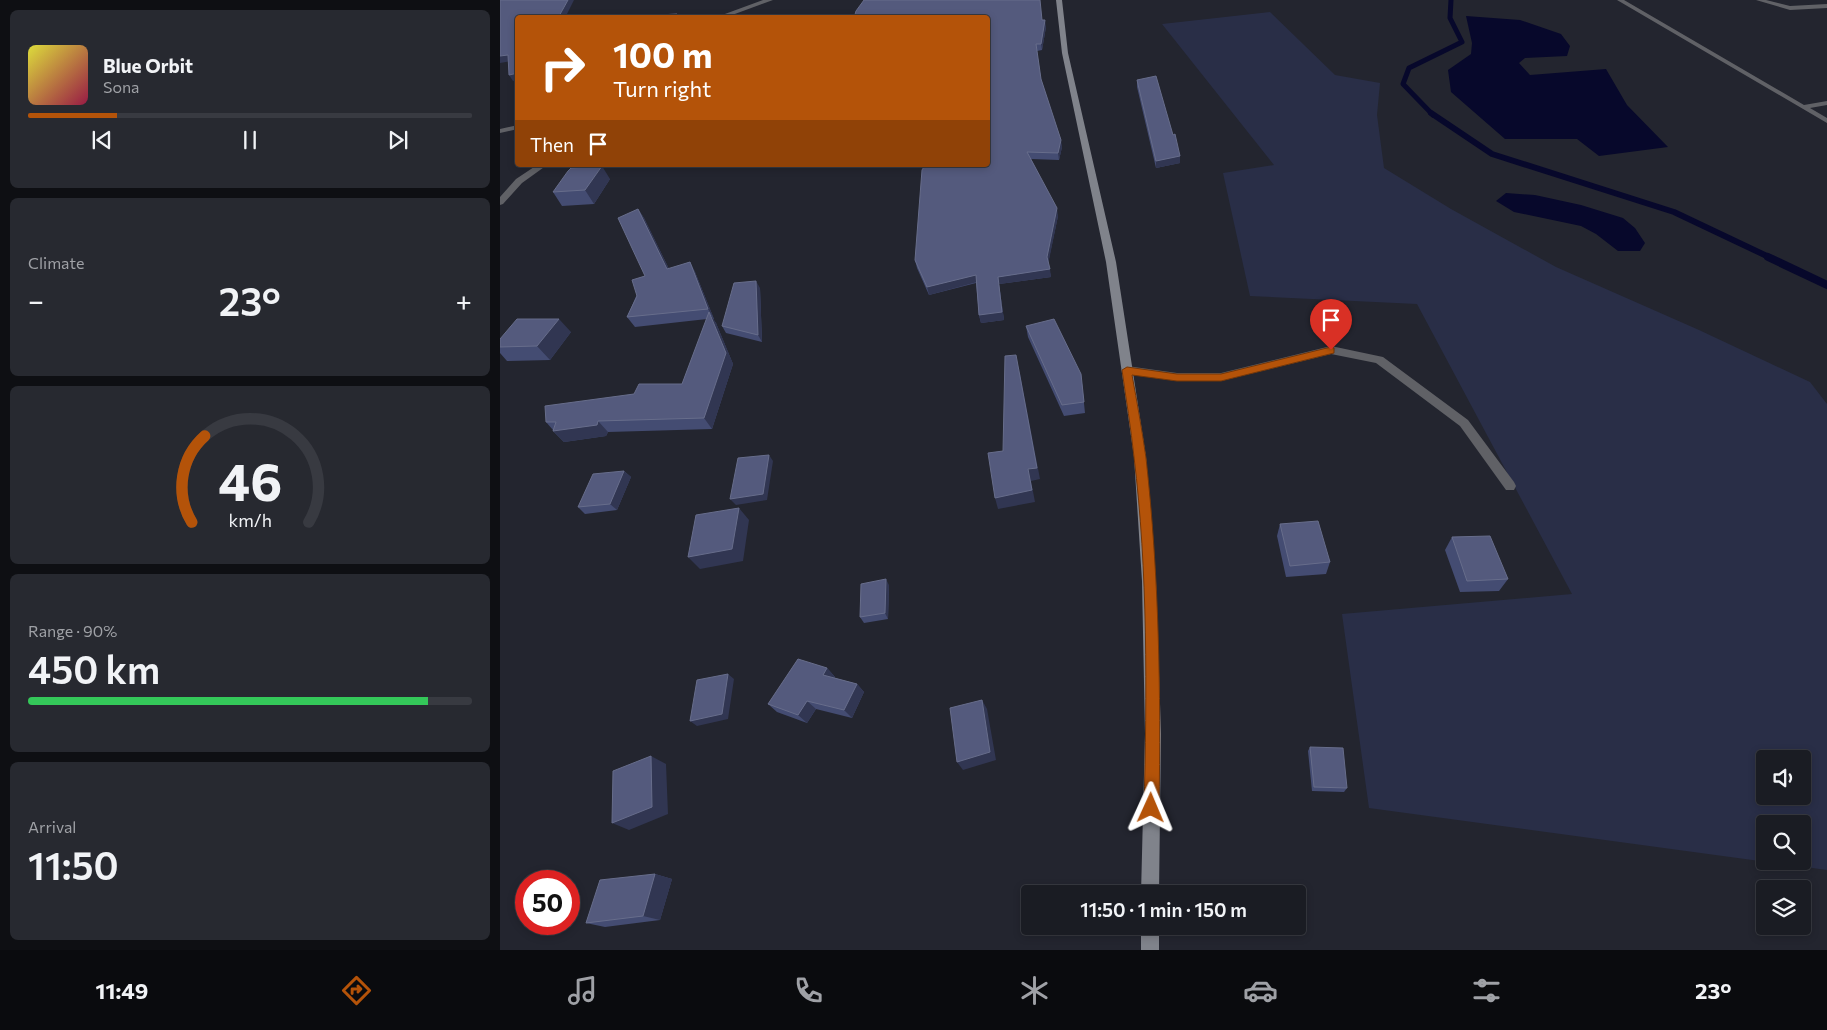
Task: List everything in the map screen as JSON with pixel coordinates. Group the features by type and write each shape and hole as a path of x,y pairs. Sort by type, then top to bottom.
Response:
{"main road":[{"path":"1059,0 1065,53 1111,262 1140,457 1149,580 1153,734 1150,885"},
{"path":"1150,935 1150,950"}],"street":[{"path":"724,15 745,6 770,0"},
{"path":"1620,0 1827,121"},
{"path":"1759,0 1790,8 1827,6"},
{"path":"1804,108 1827,103"},
{"path":"500,131 515,128"},
{"path":"500,202 519,181 540,167"},
{"path":"1127,370 1177,378 1221,378 1331,350 1379,360 1464,423 1510,486"}],"shaded area":[{"path":"1270,12 1335,75 1380,83 1377,115 1384,168 1451,209 1556,267 1699,330 1810,382 1827,404 1827,870 1811,868 1811,815 1756,815 1756,860 1369,808 1342,614 1572,594 1417,304 1250,296 1223,173 1274,165 1162,24"},
{"path":"1466,16 1520,20 1561,34 1570,46 1567,56 1525,58 1519,63 1530,75 1606,69 1627,105 1668,147 1599,156 1577,139 1505,139 1451,92 1448,70 1471,54 1472,43"},
{"path":"1506,193 1535,195 1581,205 1623,218 1635,228 1645,243 1640,251 1618,251 1596,234 1581,226 1514,212 1496,201"}],"building":[{"path":"500,0 568,0 560,15 515,15 515,74 509,75 508,55 500,56"},
{"path":"864,0 1040,0 1042,20 1045,20 1041,44 1036,44 1041,79 1061,140 1058,153 1027,152 1057,208 1047,257 1050,269 998,277 1002,312 979,315 976,275 927,287 915,260 922,170 924,167 990,167 990,15 855,15"},
{"path":"1156,76 1173,135 1175,134 1180,156 1156,161 1137,80"},
{"path":"601,167 585,190 553,192 571,168"},
{"path":"638,209 667,269 690,262 708,309 627,317 637,296 632,280 645,276 618,218"},
{"path":"756,281 758,335 722,326 734,283"},
{"path":"709,312 726,353 704,418 598,421 597,425 553,431 556,422 546,422 545,406 634,394 639,384 682,384"},
{"path":"517,319 559,319 537,346 500,347 500,339"},
{"path":"1054,319 1081,374 1084,402 1062,405 1026,326"},
{"path":"1016,355 1037,468 1028,469 1032,490 995,498 988,453 1003,451 1005,356"},
{"path":"769,455 763,494 730,499 738,458"},
{"path":"624,471 610,504 578,507 593,474"},
{"path":"739,508 732,549 688,557 696,515"},
{"path":"1318,521 1330,562 1290,566 1280,524"},
{"path":"1490,536 1508,579 1467,581 1452,537"},
{"path":"886,579 885,613 860,617 861,584"},
{"path":"798,659 827,668 823,675 857,684 844,710 807,701 798,715 768,704"},
{"path":"728,674 722,714 690,721 697,680"},
{"path":"982,700 990,752 957,762 950,708"},
{"path":"1310,747 1343,748 1347,788 1314,787"},
{"path":"651,756 652,807 612,823 613,771"},
{"path":"655,874 643,916 586,923 600,880"}],"waterway":[{"path":"1431,113 1403,84 1409,68 1462,42 1450,18 1451,0"},
{"path":"1431,113 1492,154 1674,212 1771,258"},
{"path":"1768,257 1827,285"}],"route":[{"path":"1151,808 1153,734 1149,580 1140,457 1127,370 1177,378 1221,378 1331,350"}]}
